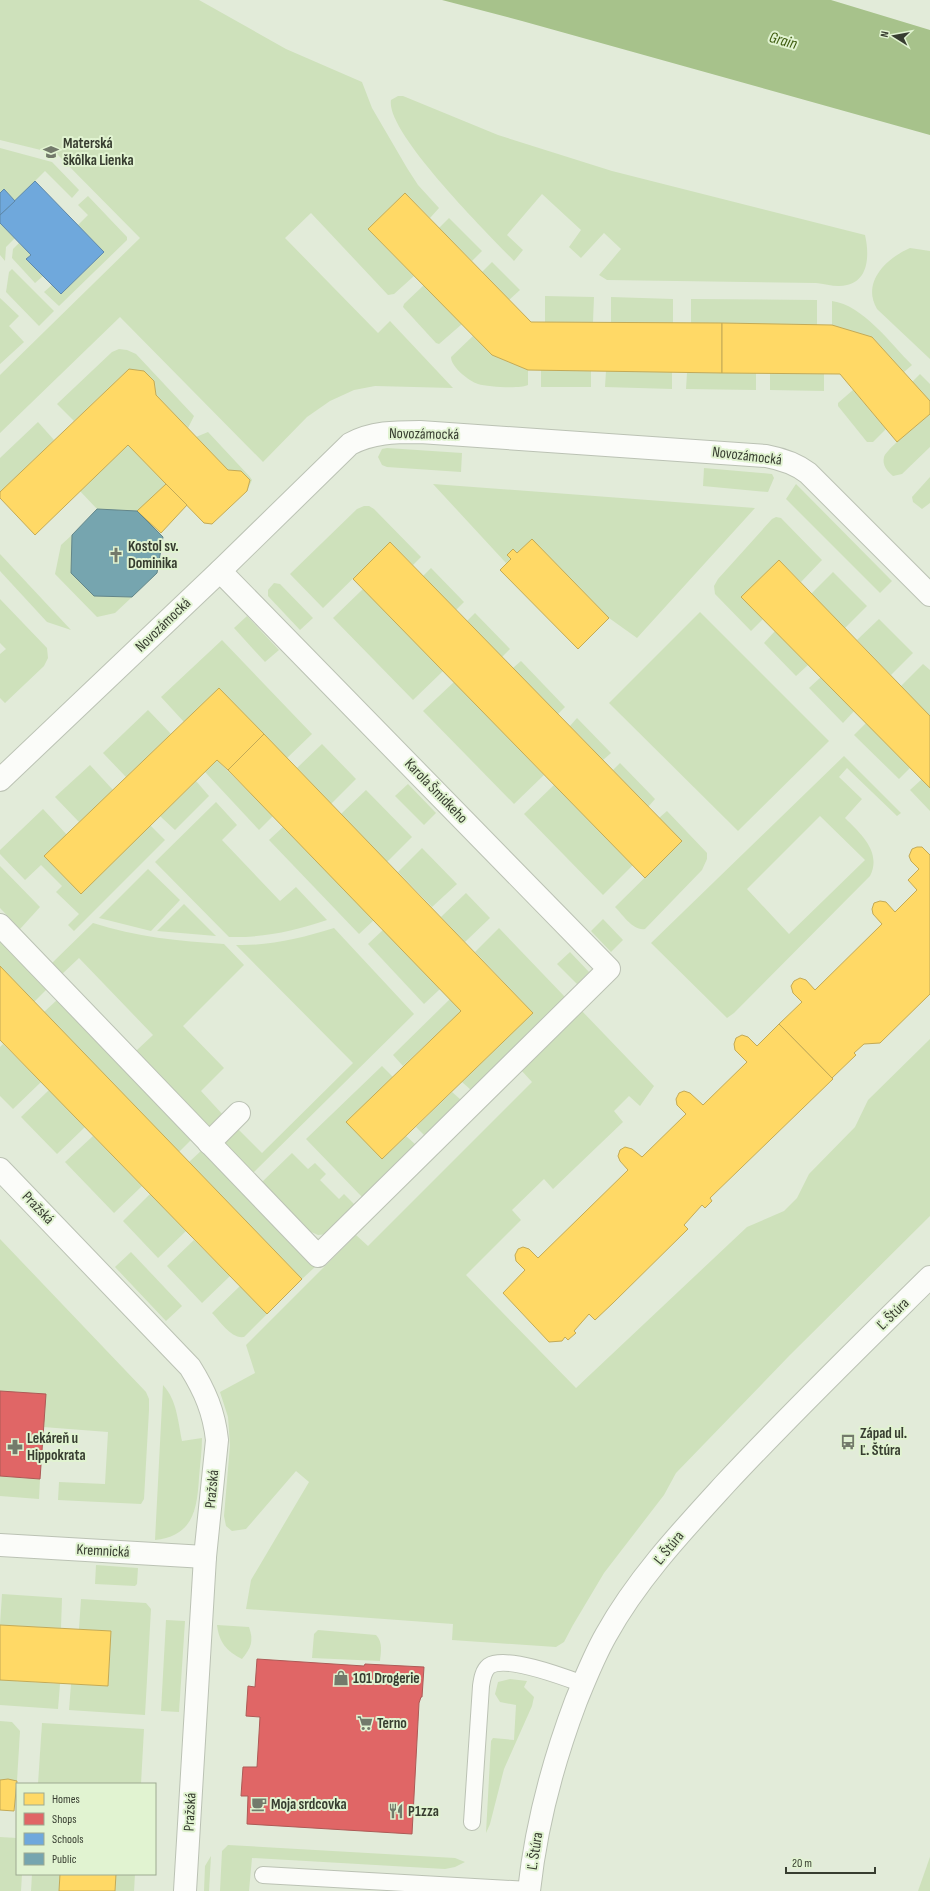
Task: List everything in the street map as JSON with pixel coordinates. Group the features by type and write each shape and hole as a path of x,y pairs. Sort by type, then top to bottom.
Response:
{"street":[{"name":"Novozámocká","path":"0,780 220,571 350,444 362,437 382,432 420,432 758,455 780,458 796,464 808,473 930,595"},
{"name":"Karola Šmidkeho","path":"209,1143 318,1256 609,969 220,571"},
{"path":"0,925 209,1143 239,1113"},
{"name":"Pražská","path":"0,1169 190,1367 209,1401 214,1420 217,1440 206,1558 185,1891"},
{"name":"Ľ. Štúra","path":"529,1890 545,1798 561,1744 583,1684 605,1636 622,1609 676,1538 757,1450 930,1277"},
{"name":"Kremnická","path":"0,1545 206,1558"}],"lane":[{"path":"472,1822 480,1686 484,1673 489,1666 498,1664 529,1666 583,1684"},
{"path":"263,1875 529,1890"}],"shaded area":[{"path":"0,0 199,0 286,49 362,82 372,108 407,168 418,185 439,208 430,218 405,193 368,229 414,276 394,294 388,295 311,213 285,238 378,333 390,321 453,388 375,386 354,390 330,401 307,417 263,462 120,317 0,433 0,375 140,238 57,154 0,140"},
{"path":"398,96 403,96 498,135 612,171 865,235 867,257 864,271 855,282 839,286 816,283 607,280 599,275 621,249 604,233 581,258 569,247 581,230 542,194 507,235 523,250 514,261 441,183 404,135 394,115 391,100"},
{"path":"0,148 52,162 79,190 72,198 45,171 15,201 4,190 0,193"},
{"path":"88,196 127,237 127,240 59,306 44,292 52,285 61,294 104,252 78,225 88,215 78,205"},
{"path":"449,218 482,251 472,261 439,228"},
{"path":"0,223 15,238 6,247 5,261 0,255"},
{"path":"19,243 31,255 26,259 43,276 35,283 12,258 13,249"},
{"path":"910,248 930,251 930,359 877,309 873,299 872,289 874,280 879,272 893,258"},
{"path":"492,262 520,290 509,300 482,272"},
{"path":"12,269 54,311 39,326 6,292 9,272"},
{"path":"424,285 462,324 439,344 436,343 403,307 404,304"},
{"path":"545,296 594,297 593,322 545,322"},
{"path":"611,297 673,299 673,323 611,322"},
{"path":"0,298 19,316 9,326 24,342 0,364"},
{"path":"691,299 817,300 817,325 691,323"},
{"path":"832,301 843,304 865,317 912,365 904,372 872,337 832,325"},
{"path":"473,336 492,355 528,370 528,385 496,387 483,385 474,382 461,373 454,365 451,357"},
{"path":"119,349 127,350 136,354 194,416 188,428 156,395 154,381 144,371 129,369 74,421 57,404 112,352"},
{"path":"541,370 591,371 591,387 541,387"},
{"path":"606,371 672,372 672,389 605,387"},
{"path":"687,373 756,373 756,390 686,389"},
{"path":"770,373 824,374 824,391 770,390"},
{"path":"920,374 930,384 930,401 912,382"},
{"path":"853,390 886,429 873,442 867,442 838,406 838,403"},
{"path":"930,414 930,447 902,474 893,476 886,468 884,463 886,453"},
{"path":"38,422 54,440 0,492 0,458"},
{"path":"208,432 252,480 247,491 250,480 241,471 228,470 196,437"},
{"path":"128,445 166,484 137,511 97,509 80,491"},
{"path":"387,448 462,453 461,472 387,467 382,465 378,457 382,449"},
{"path":"704,468 772,474 774,478 768,492 703,486"},
{"path":"930,477 930,503 922,509 913,502 912,497"},
{"path":"433,484 755,508 637,638 609,618 532,539 517,553 513,550 507,555 511,559 506,563"},
{"path":"796,484 892,581 880,593 786,499"},
{"path":"364,506 369,506 374,509 421,557 413,565 390,542 323,608 290,574 357,509"},
{"path":"776,517 781,518 822,560 801,582 779,560 742,597 763,619 751,631 715,594 714,586 718,579 772,519"},
{"path":"72,535 71,573 94,596 132,597 115,613 97,617 55,574 61,545"},
{"path":"0,554 71,630 47,622 0,571"},
{"path":"431,568 464,602 456,610 423,576"},
{"path":"833,572 867,606 845,628 811,594"},
{"path":"274,583 280,584 313,618 300,630 268,596 268,590"},
{"path":"363,589 443,671 413,700 333,618"},
{"path":"0,599 47,648 48,658 44,666 5,703 0,698 0,654 6,649 0,643"},
{"path":"700,612 829,741 738,831 609,703"},
{"path":"475,613 510,649 502,657 467,621"},
{"path":"247,616 279,650 265,662 234,628"},
{"path":"879,619 913,653 891,675 857,640"},
{"path":"775,631 808,665 796,676 764,643"},
{"path":"222,640 312,734 287,758 219,688 184,722 161,697"},
{"path":"521,661 565,707 558,714 513,668"},
{"path":"923,664 930,670 930,716 901,686"},
{"path":"821,677 854,711 843,723 809,688"},
{"path":"454,682 544,775 514,804 423,711"},
{"path":"148,710 171,734 126,777 103,753"},
{"path":"577,718 611,753 603,760 570,726"},
{"path":"866,723 910,768 899,779 854,735"},
{"path":"322,744 356,779 331,804 297,768"},
{"path":"844,756 901,813 897,816 847,768 839,777 862,799 845,818 863,837 872,851 873,867 870,876 734,1013 727,1018 651,943","holes":["820,816 865,860 789,934 747,889"]},
{"path":"217,760 273,816 259,830 205,772"},
{"path":"620,763 655,799 648,807 613,770"},
{"path":"90,765 113,790 79,822 55,797"},
{"path":"922,779 930,788 930,811 910,790"},
{"path":"196,781 209,796 175,830 160,816"},
{"path":"408,784 436,813 424,825 395,796"},
{"path":"554,785 633,865 603,895 524,814"},
{"path":"366,790 412,837 387,862 341,814"},
{"path":"216,802 237,825 222,840 280,901 296,887 327,920 278,933 229,937 155,862"},
{"path":"43,809 67,835 44,856 81,894 150,825 165,840 74,931 68,925 79,914 56,892 62,886 41,865 25,880 0,854 0,850"},
{"path":"667,811 707,853 707,859 702,870 645,929 636,928 628,922 615,907 682,841 659,818"},
{"path":"283,827 374,920 359,934 269,840"},
{"path":"422,848 457,884 432,907 398,872"},
{"path":"0,866 40,907 20,929 0,908"},
{"path":"148,869 180,900 151,931 99,918"},
{"path":"466,893 490,918 465,942 441,917"},
{"path":"184,904 216,936 157,931"},
{"path":"603,919 623,940 611,952 591,931"},
{"path":"93,923 125,932 158,938 224,944 244,965 183,1026 224,1068 201,1091 224,1116 211,1129 136,1051 153,1035 79,958 61,975 51,964"},
{"path":"334,928 414,1014 253,1173 223,1142 237,1128 262,1153 353,1063 236,945 286,941"},
{"path":"499,928 565,997 471,1090 462,1082 533,1013 475,952"},
{"path":"383,930 440,989 424,1004 368,944"},
{"path":"0,941 47,989 34,1002 0,966"},
{"path":"570,952 589,972 577,984 557,964"},
{"path":"450,999 461,1011 403,1066 393,1055"},
{"path":"57,1000 192,1139 179,1152 44,1012"},
{"path":"581,1010 654,1086 640,1106 629,1096 614,1111 623,1122 553,1189 544,1179 512,1210 521,1220 466,1275 576,1388 747,1227 784,1211 797,1198 809,1174 855,1127 868,1100 930,1039 930,1216 789,1356 676,1473 664,1495 604,1573 564,1642 556,1647 452,1640 453,1624 246,1609 251,1580 309,1482 296,1471 246,1529 232,1531 226,1526 224,1516 230,1445 228,1417 220,1392 255,1373 246,1345 356,1235 368,1246 532,1082 521,1070"},
{"path":"3,1044 41,1082 13,1109 0,1096 0,1047"},
{"path":"382,1066 393,1077 347,1122 382,1159 406,1136 416,1145 363,1198 306,1139"},
{"path":"49,1090 85,1127 57,1154 21,1117"},
{"path":"452,1092 461,1100 425,1136 416,1127"},
{"path":"93,1136 142,1186 114,1213 65,1162"},
{"path":"202,1150 315,1267 302,1279 189,1162"},
{"path":"292,1153 308,1169 315,1163 326,1174 320,1180 339,1199 344,1194 355,1205 327,1234 318,1235 309,1231 262,1182"},
{"path":"150,1194 186,1231 158,1258 123,1221"},
{"path":"0,1239 146,1392 149,1399 149,1410 144,1499 141,1504 58,1500 59,1482 105,1484 108,1432 43,1427 0,1391"},
{"path":"194,1240 230,1276 202,1303 167,1266"},
{"path":"131,1252 182,1306 166,1321 115,1267"},
{"path":"240,1286 267,1314 244,1337 239,1337 230,1332 212,1313"},
{"path":"163,1385 168,1391 174,1404 182,1441 202,1438 202,1448 197,1501 190,1520 178,1533 168,1538 155,1540"},
{"path":"0,1476 40,1479 39,1499 0,1496"},
{"path":"96,1565 138,1568 137,1584 135,1586 95,1584"},
{"path":"2,1594 62,1598 61,1628 0,1625"},
{"path":"81,1599 146,1603 151,1609 145,1715 69,1710 71,1684 108,1686 111,1631 79,1629"},
{"path":"166,1620 185,1621 179,1712 161,1711"},
{"path":"217,1625 249,1627 251,1644 242,1659 232,1653 224,1645"},
{"path":"318,1630 376,1635 381,1644 380,1661 312,1658 314,1634"},
{"path":"510,1679 527,1681 524,1687 534,1697 532,1706 504,1769 490,1824 486,1833 491,1741 493,1738 514,1740 516,1705 500,1702 495,1694 498,1682"},
{"path":"0,1680 60,1684 58,1709 0,1705"},
{"path":"0,1721 12,1722 20,1731 17,1781 0,1780"},
{"path":"42,1723 144,1729 141,1783 38,1783"},
{"path":"0,1837 16,1838 16,1875 22,1875 21,1891 0,1891"},
{"path":"228,1845 455,1858 465,1862 455,1867 445,1869 252,1858 249,1891 220,1891 222,1851"},
{"path":"211,1856 209,1891 204,1891 205,1866"},
{"path":"930,1857 930,1891 918,1891"},
{"path":"32,1875 60,1875 59,1891 31,1891"},
{"path":"116,1875 135,1875 134,1891 115,1891"}],"water":[{"name":"Grain","path":"442,0 831,0 930,30 930,135 522,21"}],"building: Homes":[{"path":"405,193 531,322 722,323 722,373 528,370 492,355 368,229"},
{"path":"722,323 832,325 872,337 930,401 930,414 897,442 840,374 722,373"},
{"path":"129,369 144,371 154,381 156,395 228,470 241,471 250,480 247,491 212,524 204,523 128,445 35,535 0,498 0,492"},
{"path":"166,484 187,505 161,533 137,511"},
{"path":"532,539 609,618 578,649 500,570 511,559 507,555 513,549 517,553"},
{"path":"390,542 682,841 645,878 353,579"},
{"path":"779,560 930,716 930,788 741,597"},
{"path":"219,688 264,734 228,770 217,760 81,894 44,856"},
{"path":"264,734 533,1013 382,1159 346,1122 461,1011 228,770"},
{"path":"922,847 930,855 930,994 880,1043 864,1044 854,1053 856,1055 832,1078 779,1024 802,1002 793,993 791,986 794,981 800,978 806,980 815,990 882,924 873,914 872,909 874,903 880,901 886,902 895,912 917,890 908,880 919,869 911,861 909,856 912,849"},
{"path":"0,966 302,1279 267,1314 0,1040"},
{"path":"779,1024 833,1079 710,1198 712,1201 705,1208 702,1205 684,1225 688,1229 595,1320 589,1314 574,1331 576,1333 568,1340 565,1337 562,1341 549,1342 503,1293 525,1270 516,1261 515,1255 518,1249 523,1247 529,1249 538,1258 628,1170 620,1161 618,1156 620,1150 625,1147 632,1149 642,1157 686,1114 677,1105 676,1099 679,1093 684,1091 690,1093 703,1105 747,1062 735,1050 734,1044 736,1038 742,1035 748,1037 757,1046"},
{"path":"0,1625 111,1631 108,1686 0,1680"},
{"path":"8,1779 17,1781 14,1811 0,1810 0,1780"},
{"path":"60,1875 116,1875 115,1891 59,1891"}],"building: Shops":[{"path":"0,1391 46,1394 40,1479 0,1476"},
{"path":"257,1659 364,1666 365,1664 424,1667 422,1697 419,1703 412,1834 247,1824 248,1796 241,1796 243,1767 257,1767 260,1717 246,1716 248,1686 255,1687"}],"building: Schools":[{"path":"35,181 104,252 61,294 26,259 31,255 0,223 0,215"},
{"path":"4,189 15,201 0,215 0,193"}],"building: Public":[{"name":"Kostol sv. Dominika","path":"97,509 137,511 163,537 157,573 132,597 94,596 71,573 72,535"}],"place":[{"name":"Materská škôlka Lienka","path":"51,152"},
{"name":"Kostol sv. Dominika","path":"116,555"},
{"name":"Západ ul. Ľ. Štúra","path":"848,1442"},
{"name":"Lekáreň u Hippokrata","path":"15,1447"},
{"name":"101 Drogerie","path":"341,1678"},
{"name":"Terno","path":"365,1723"},
{"name":"Moja srdcovka","path":"259,1804"},
{"name":"P1zza","path":"396,1811"}]}
